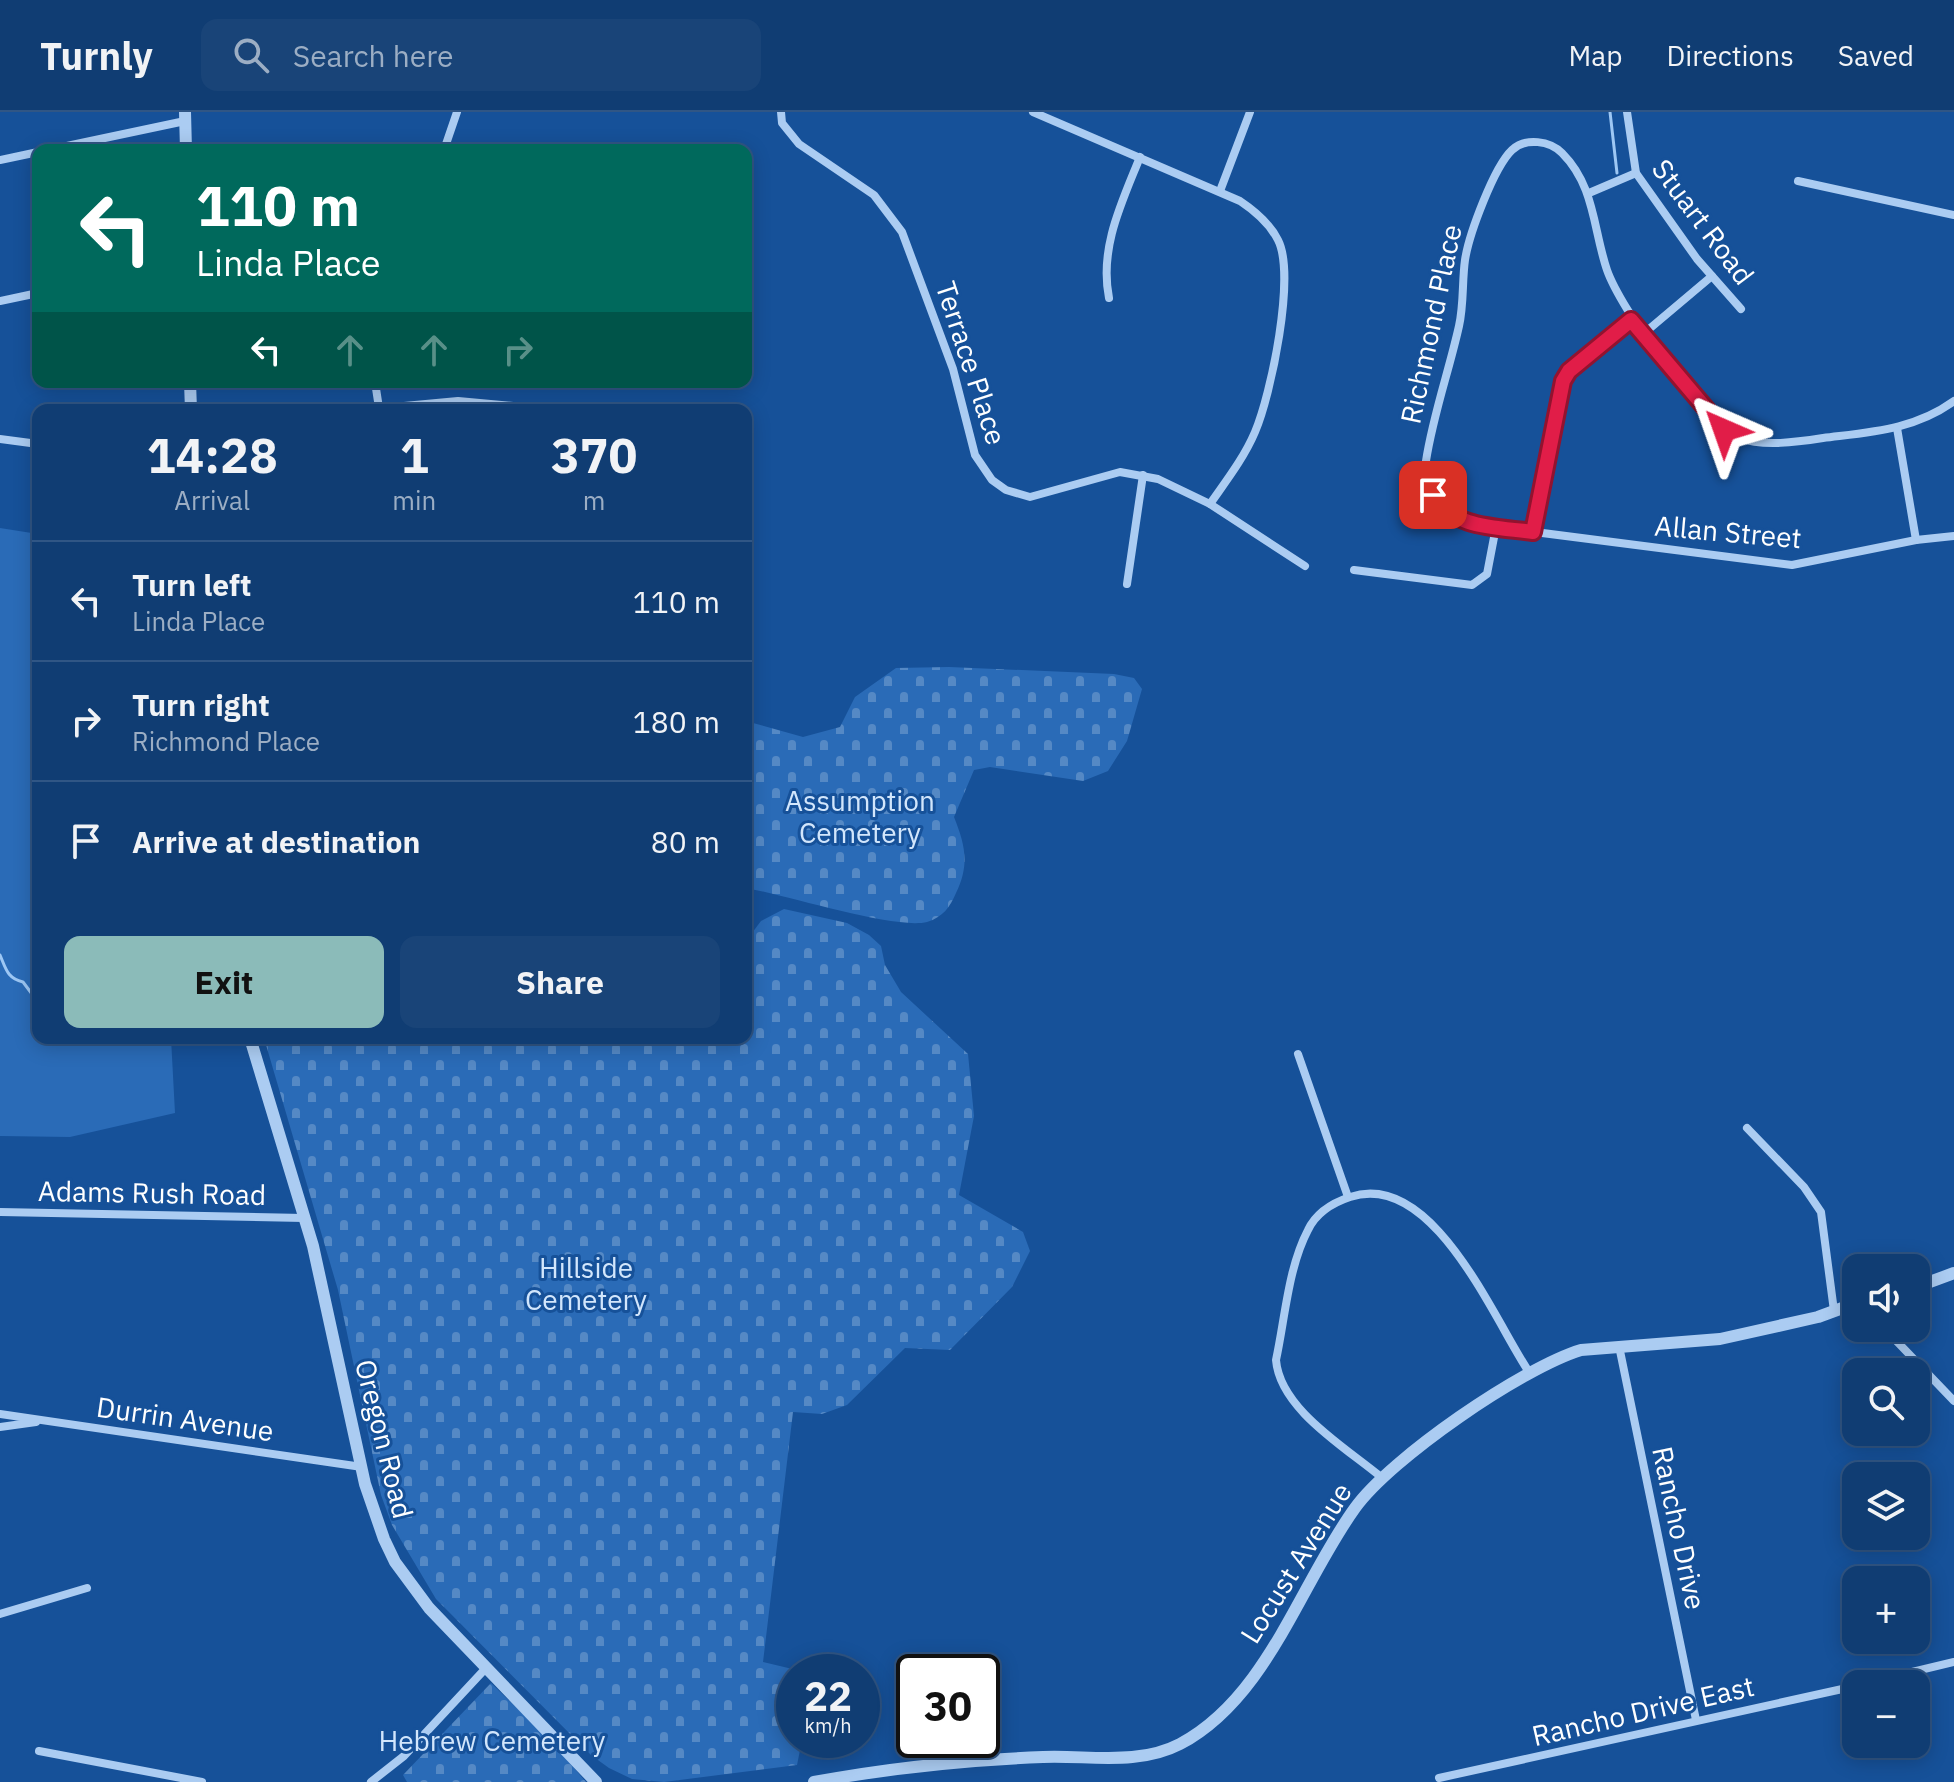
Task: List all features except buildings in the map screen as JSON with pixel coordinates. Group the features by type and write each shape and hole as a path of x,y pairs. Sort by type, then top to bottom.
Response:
{"street":[{"path":"446,144 457,112"},
{"name":"Terrace Place","path":"781,112 782,123 799,144 874,195 902,232 953,369 975,455 992,480 1006,490 1030,497 1061,490 1099,475 1120,472 1143,475 1178,486 1305,566"},
{"path":"1033,112 1220,191 1252,209 1267,225 1281,250 1285,268 1282,318 1263,409 1237,466 1210,504"},
{"path":"1220,191 1250,112"},
{"name":"Stuart Road","path":"1627,112 1636,173 1712,276 1741,309"},
{"path":"72,144 185,116 186,144"},
{"name":"Richmond Place","path":"1496,527 1459,521 1439,506 1428,482 1430,436 1460,322 1466,258 1476,217 1510,151 1527,143 1545,143 1563,154 1589,193"},
{"path":"0,160 32,153"},
{"path":"1109,298 1105,279 1108,249 1118,210 1140,157"},
{"path":"1636,173 1589,193 1606,267 1631,320 1642,335 1716,423 1735,437 1798,442 1897,428 1925,420 1954,401"},
{"path":"1798,181 1954,215"},
{"path":"1642,335 1712,276"},
{"path":"0,301 32,294"},
{"path":"1533,532 1563,381 1569,371 1631,320"},
{"path":"424,404 458,401 491,404"},
{"path":"1897,428 1916,540"},
{"path":"0,439 32,443"},
{"path":"1127,584 1143,475"},
{"path":"1354,570 1472,585 1487,574 1496,527"},
{"name":"Allan Street","path":"1496,527 1792,565 1916,540 1954,536"},
{"name":"Oregon Road","path":"252,1044 333,1326 365,1484 395,1562 429,1608 596,1782"},
{"path":"1298,1054 1348,1197"},
{"path":"1747,1128 1804,1187 1821,1212 1834,1311"},
{"path":"1381,1477 1293,1403 1277,1373 1276,1360 1304,1238 1316,1217 1348,1197 1381,1196 1417,1210 1468,1267 1529,1372"},
{"name":"Adams Rush Road","path":"0,1212 304,1218"},
{"path":"1930,1282 1954,1273"},
{"name":"Locust Avenue","path":"814,1782 945,1763 1044,1757 1126,1758 1176,1746 1199,1733 1238,1695 1355,1507 1381,1477 1529,1372 1571,1353 1619,1345 1720,1339 1842,1308"},
{"path":"1897,1342 1954,1401"},
{"name":"Rancho Drive","path":"1619,1345 1696,1720"},
{"name":"Durrin Avenue","path":"0,1414 363,1467"},
{"path":"0,1427 45,1421"},
{"path":"0,1614 87,1588"},
{"path":"1921,1670 1954,1662"},
{"path":"371,1782 404,1756 486,1668"},
{"name":"Rancho Drive East","path":"1439,1778 1842,1689"},
{"path":"39,1751 202,1782"}],"green space":[{"path":"0,528 32,533 32,1044 171,1044 175,1113 70,1137 0,1136"},
{"name":"Assumption Cemetery","path":"949,667 1114,674 1134,678 1142,689 1127,741 1108,771 1083,781 990,767 974,770 954,817 963,846 963,873 951,903 933,920 912,923 891,921 752,889 752,713 753,723 803,737 840,727 855,697 896,668"},
{"name":"Hillside Cemetery","path":"784,909 847,923 881,946 885,965 901,992 968,1054 974,1116 959,1195 1023,1232 1030,1251 1012,1287 950,1350 905,1348 847,1405 822,1414 793,1412 763,1662 776,1665 776,1758 798,1758 797,1765 664,1782 632,1779 591,1755 436,1599 392,1525 381,1495 338,1290 266,1044 752,1044 752,933 761,921"},
{"name":"Hebrew Cemetery","path":"491,1683 553,1743 586,1782 407,1782 403,1775"}],"waterway":[{"path":"1610,112 1617,173"},
{"path":"0,955 10,975 23,982 32,994"}],"route":[{"path":"1433,495 1439,506 1459,521 1533,532 1553,441 1558,393 1563,381 1569,371 1631,320 1724,430"}]}
